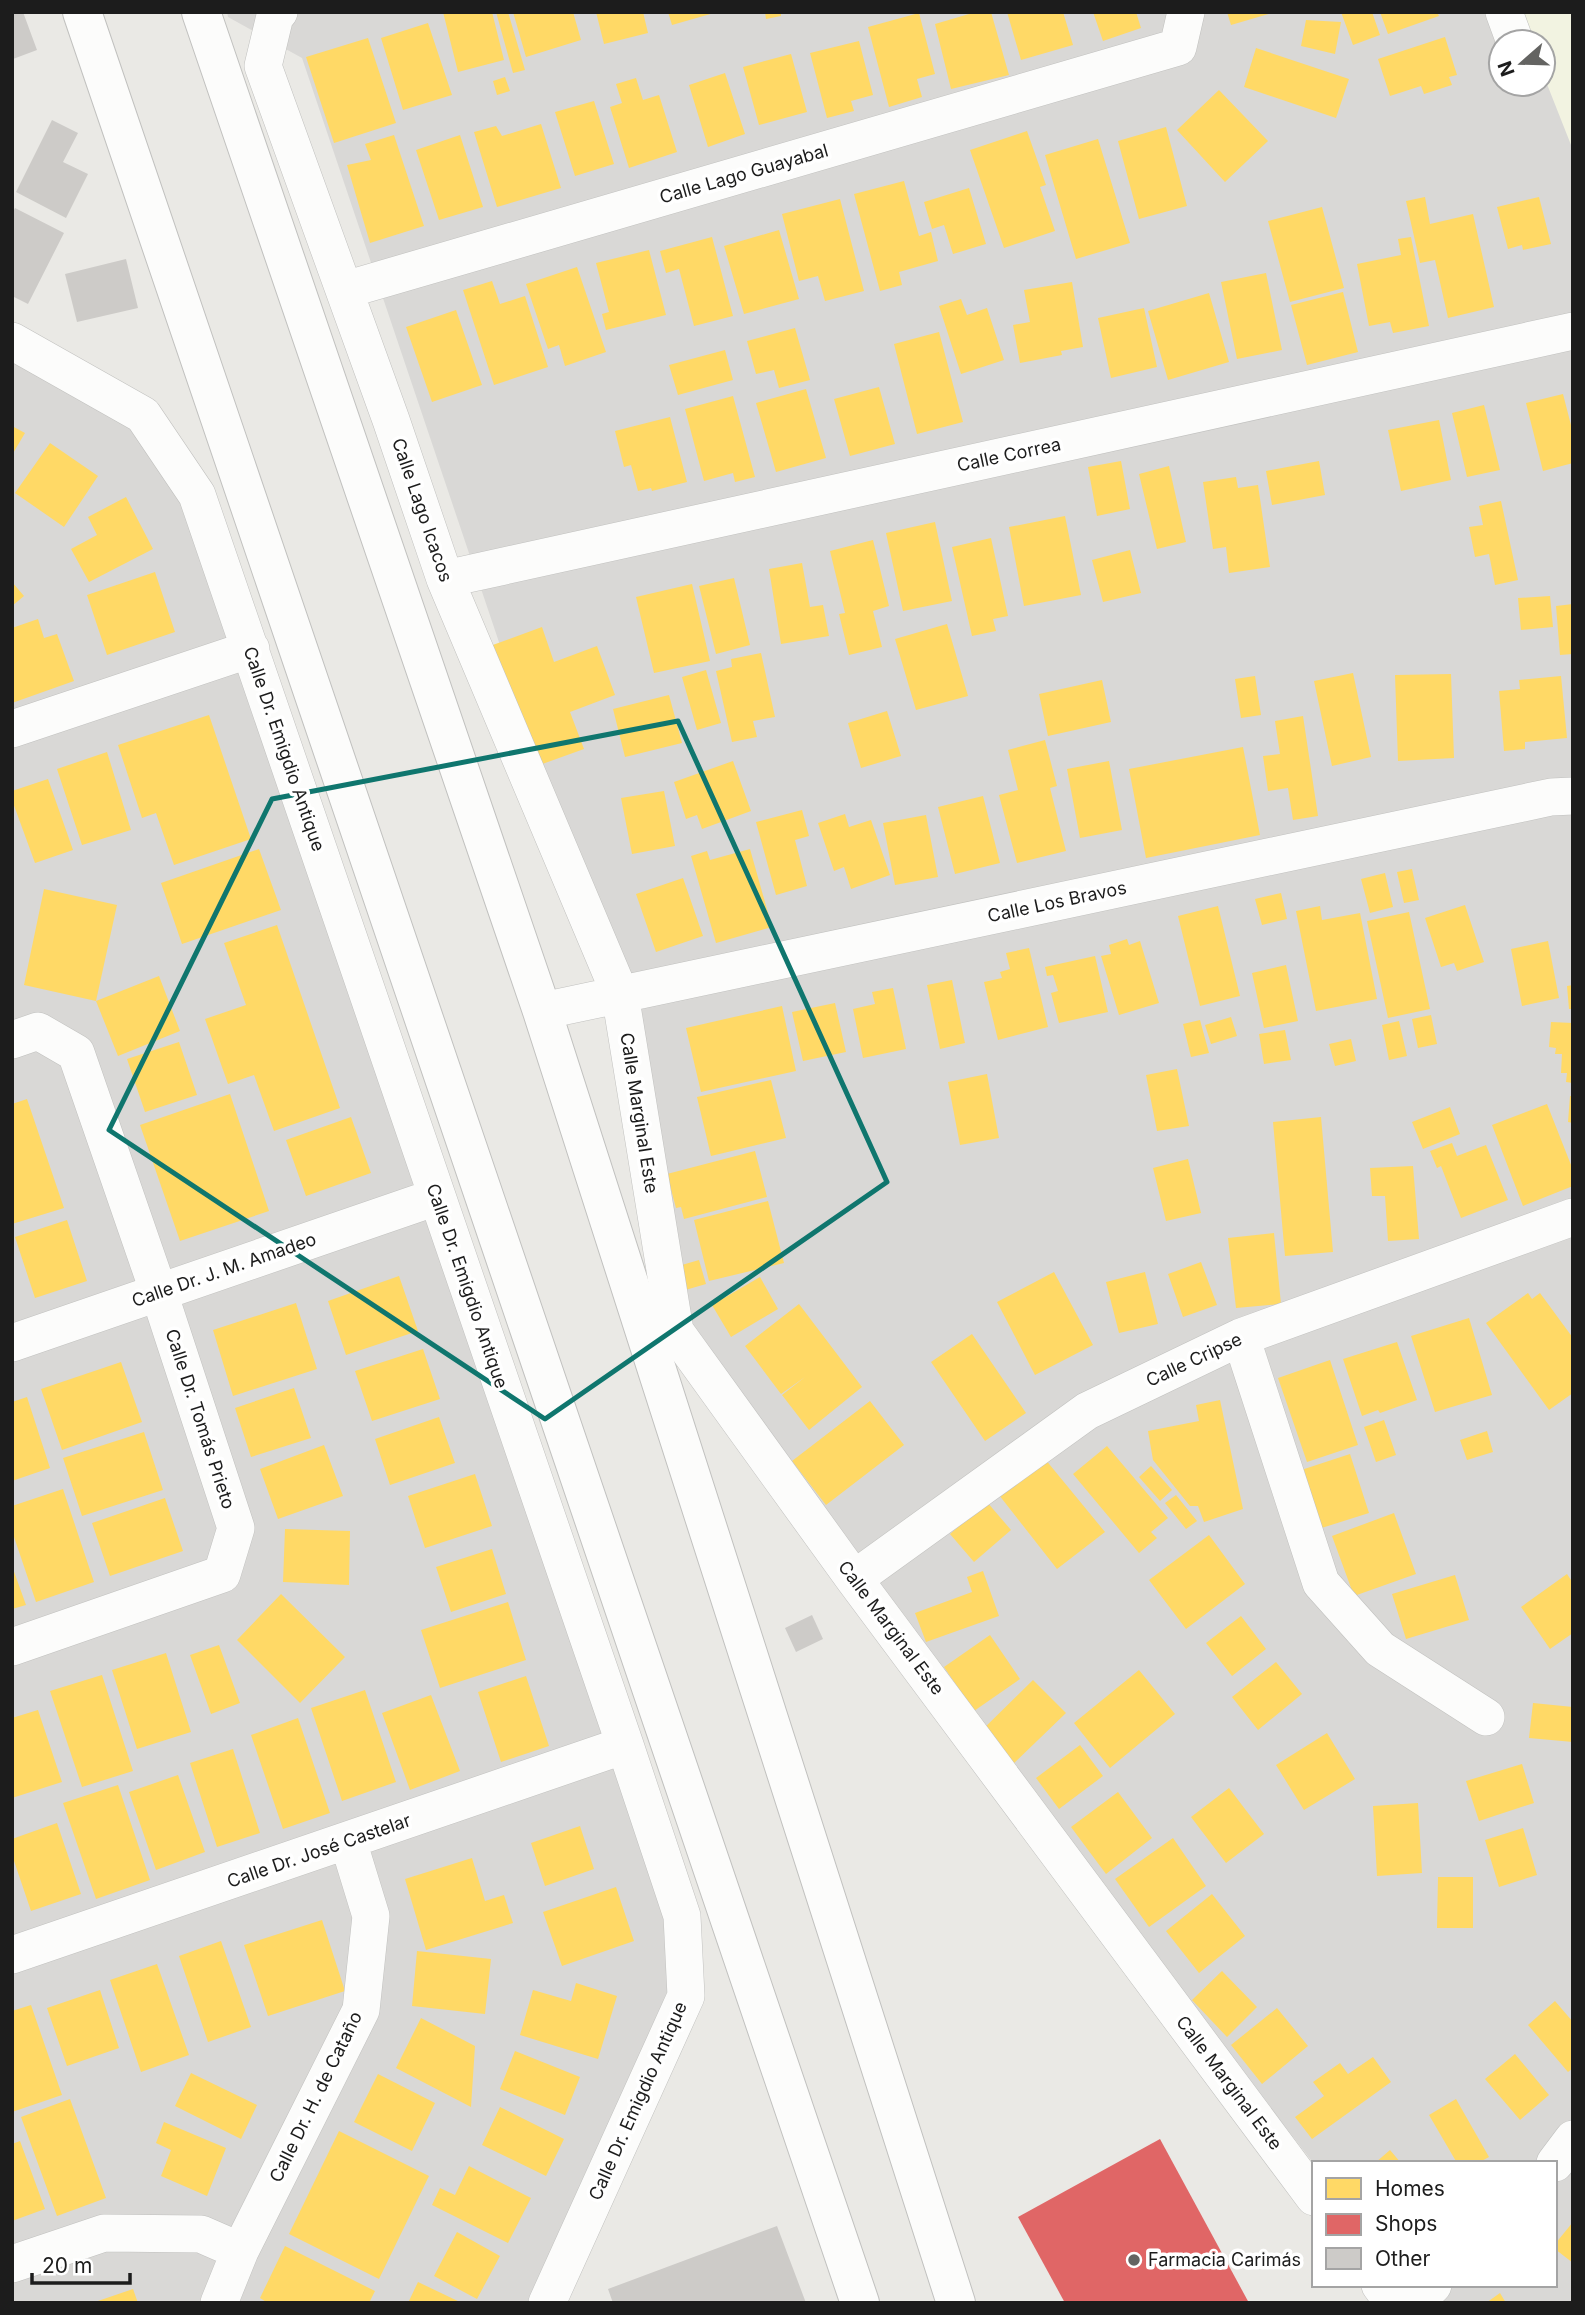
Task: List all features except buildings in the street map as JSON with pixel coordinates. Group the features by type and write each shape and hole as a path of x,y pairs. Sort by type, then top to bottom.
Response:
{"street":[{"path":"82,12 860,2303"},
{"path":"201,12 542,1011 956,2303"},
{"name":"Calle Lago Guayabal","path":"345,290 1178,47 1186,12"},
{"name":"Calle Lago Icacos","path":"277,14 263,65 345,290 445,579 620,994"},
{"name":"Calle Correa","path":"445,579 1573,331"},
{"name":"Calle Dr. Emigdio Antique","path":"12,341 143,415 197,495 682,1916 686,1996 547,2303"},
{"path":"12,729 250,649"},
{"name":"Calle Los Bravos","path":"542,1011 1551,796 1573,796"},
{"name":"Calle Marginal Este","path":"620,994 675,1331 854,1579 1312,2194"},
{"path":"12,1040 38,1031 76,1053 159,1293"},
{"name":"Calle Dr. J. M. Amadeo","path":"12,1343 436,1197"},
{"name":"Calle Cripse","path":"854,1579 1087,1411 1241,1337 1573,1217"},
{"name":"Calle Dr. Tomás Prieto","path":"12,1647 222,1574 236,1528 159,1293"},
{"path":"1241,1337 1321,1583 1380,1649 1486,1717"},
{"name":"Calle Dr. José Castelar","path":"12,1955 625,1745"},
{"name":"Calle Dr. H. de Cataño","path":"219,2303 240,2251 360,2010 371,1916 348,1841"},
{"path":"1556,2161 1573,2139"},
{"path":"12,2264 104,2233 201,2234 240,2251"},
{"path":"1381,2287 1393,2303"},
{"path":"1414,2303 1431,2287"}],"highlighted area":[{"path":"678,721 887,1182 545,1419 109,1130 272,799"}],"shaded area":[{"path":"227,12 1573,12 1573,2303 1420,2303 1408,2287 1557,2287 1557,2161 1312,2161 909,1636 682,1313 632,979 528,728 302,58 228,17"},
{"path":"1520,12 1573,12 1573,150 1552,98 1557,98 1557,28 1526,28"},
{"path":"12,341 143,415 197,495 625,1745 686,1996 547,2303 12,2303"}],"place":[{"name":"Farmacia Carimás","path":"1134,2260"}]}
